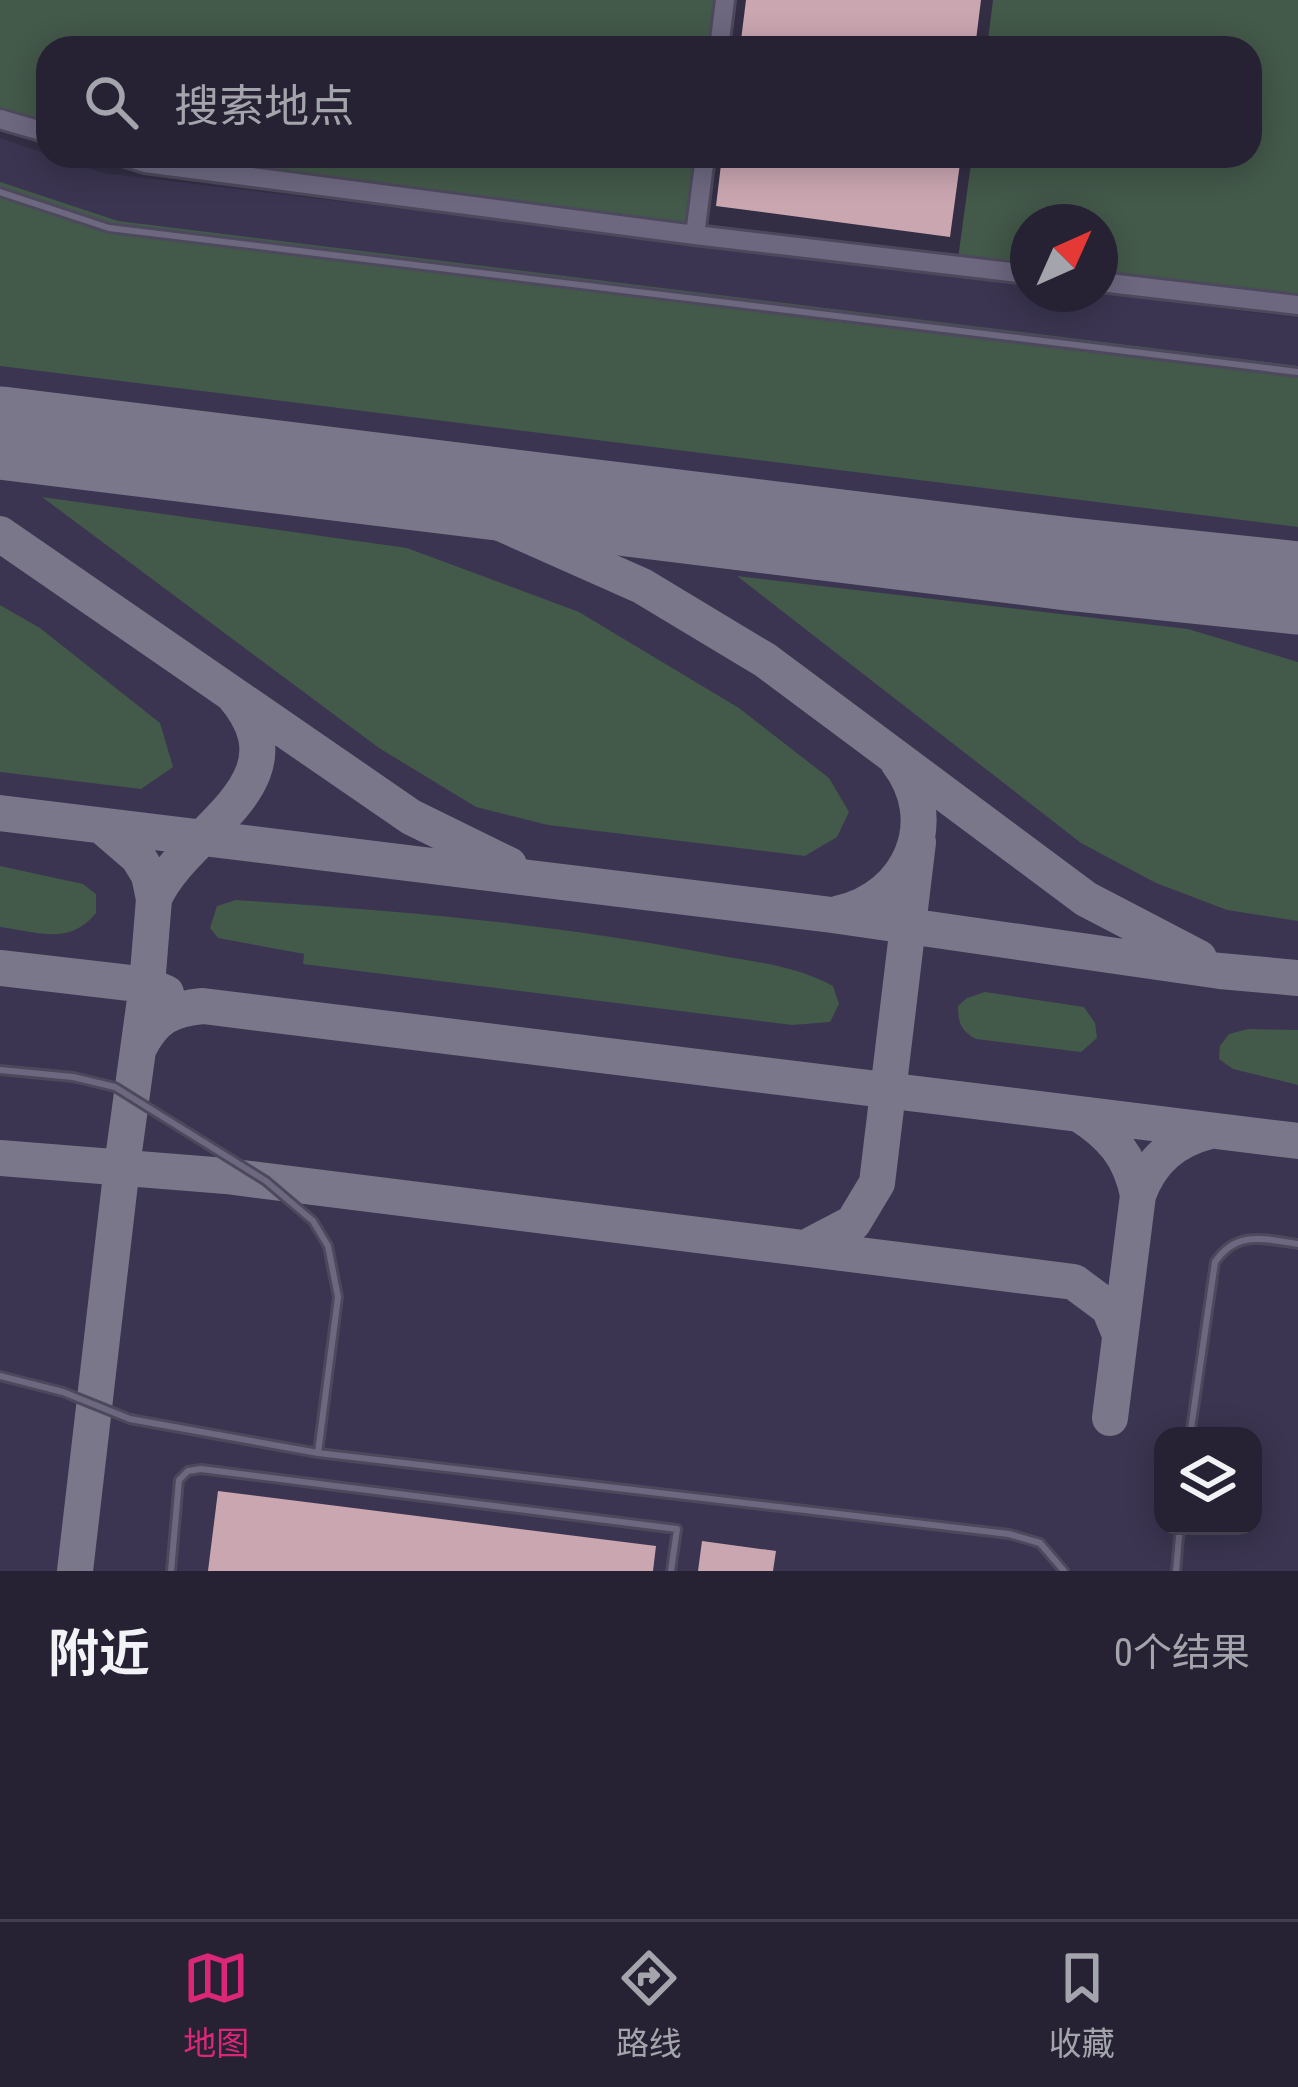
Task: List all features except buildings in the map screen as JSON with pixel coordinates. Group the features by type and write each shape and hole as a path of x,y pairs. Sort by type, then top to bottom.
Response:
{"street":[{"path":"720,36 725,0"},
{"path":"0,118 36,129"},
{"path":"184,168 695,236 1010,272"},
{"path":"695,236 704,168"},
{"path":"1118,284 1298,305"}],"lane":[{"path":"0,192 110,228 1298,372"},
{"path":"0,1070 73,1077 115,1087 266,1181 313,1221 328,1246 338,1297 318,1453"},
{"path":"1191,1427 1215,1262 1226,1246 1248,1237 1298,1244"},
{"path":"0,1376 63,1392 130,1419 318,1453 1009,1534 1040,1543 1064,1571"},
{"path":"171,1571 179,1480 201,1468 676,1529 671,1571"},
{"path":"1176,1571 1179,1535"}],"shaded area":[{"path":"0,138 36,150 36,168 88,168 1010,282 1010,312 1118,312 1118,295 1298,318 1298,1571 0,1571"}],"green space":[{"path":"0,0 725,0 720,36 36,36 36,125 0,112"},
{"path":"993,0 1298,0 1298,303 1118,283 1118,204 1010,204 1010,271 957,266 970,168 1262,168 1262,36 988,36"},
{"path":"212,168 703,168 695,235"},
{"path":"0,182 118,221 1298,366 1298,527 0,366"},
{"path":"42,497 407,548 579,612 739,708 829,778 849,812 837,837 805,856 548,825 476,807 379,748"},
{"path":"737,576 1188,629 1298,662 1298,921 1227,910 1156,883 1081,843"},
{"path":"0,605 40,628 160,723 173,767 141,789 0,772"},
{"path":"0,866 83,884 96,894 96,913 64,933 0,927"},
{"path":"236,900 469,919 643,942 802,973 833,986 839,1004 830,1022 792,1025 303,964 304,954 218,938 210,928 217,906"},
{"path":"985,992 1084,1007 1095,1023 1097,1038 1081,1052 976,1039 961,1026 958,1006"},
{"path":"1248,1029 1298,1030 1298,1085 1233,1069 1219,1059 1220,1046 1229,1034"}],"taxiway":[{"path":"323,472 498,522 642,586 765,660 1086,899 1199,958"},
{"path":"0,534 411,817 509,865"},
{"path":"1069,564 1170,576 1298,613"},
{"path":"154,899 169,874 250,780 257,754 253,726 232,694"},
{"path":"840,913 885,891 912,854 918,808 898,762"},
{"path":"0,813 832,915 1298,978"},
{"path":"75,1571 154,899 149,875 138,857 102,826"},
{"path":"811,1245 853,1223 877,1183 918,842"},
{"path":"0,968 147,985 166,993"},
{"path":"139,1048 164,1017 203,1006 1298,1141"},
{"path":"1079,1114 1118,1148 1138,1195"},
{"path":"1110,1418 1138,1195 1165,1153 1210,1131"},
{"path":"0,1158 226,1176 1074,1282 1109,1308 1119,1332"}],"runway":[{"path":"0,433 1298,588"}]}
